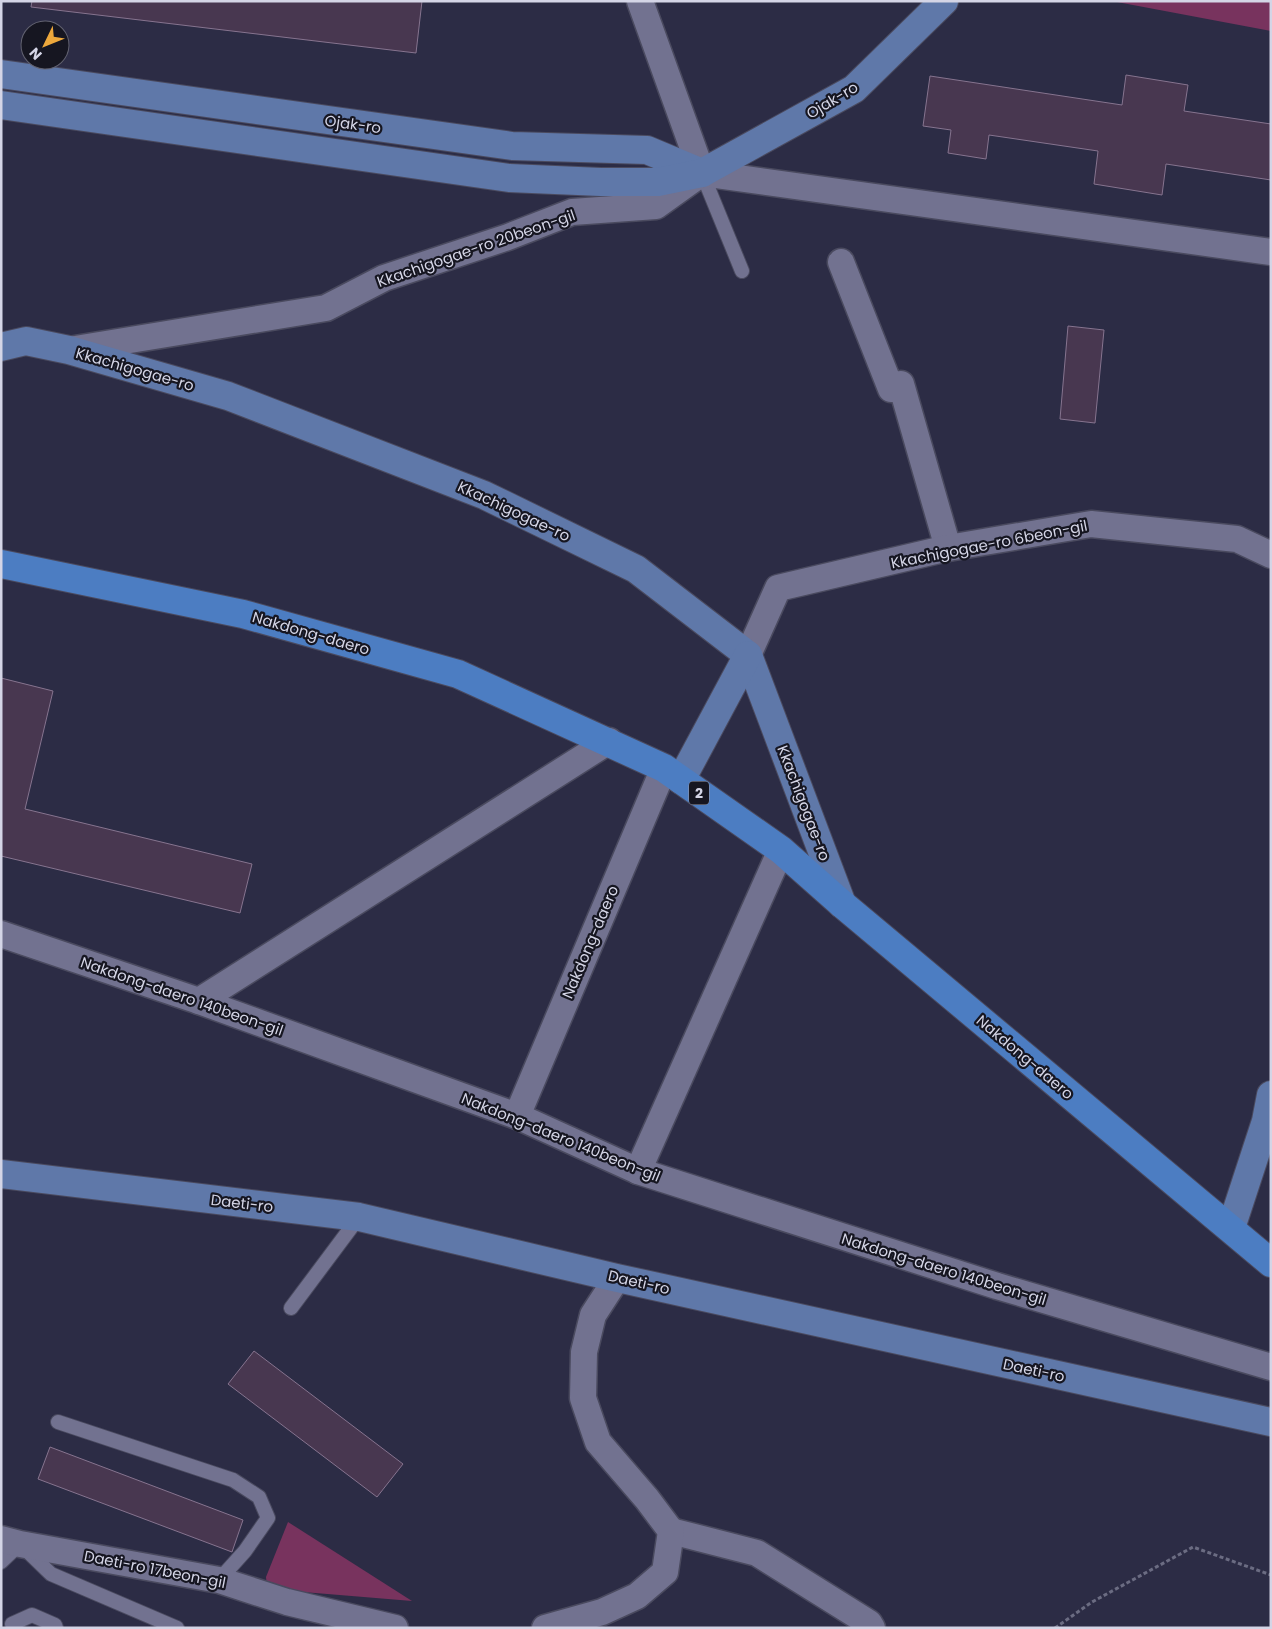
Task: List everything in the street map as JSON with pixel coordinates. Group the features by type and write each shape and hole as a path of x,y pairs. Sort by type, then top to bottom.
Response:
{"main road":[{"name":"Nakdong-daero","path":"1,564 242,614 458,674 609,741 672,774 781,850 842,904 1271,1263"}],"street":[{"path":"640,1 702,173 1271,252"},
{"name":"Ojak-ro","path":"1,105 509,178 601,182 658,182 702,173 854,89 944,1"},
{"name":"Ojak-ro","path":"1,74 512,146 647,150 702,173"},
{"name":"Kkachigogae-ro 20beon-gil","path":"69,350 326,308 384,278 508,238 572,212 656,206 702,173"},
{"path":"841,262 891,389 901,384 948,548"},
{"name":"Kkachigogae-ro","path":"1,347 26,341 69,350 228,396 484,495 636,569 748,654 842,904"},
{"name":"Kkachigogae-ro 6beon-gil","path":"748,654 778,588 948,548 1090,524 1238,539 1271,555"},
{"path":"672,774 748,654"},
{"path":"200,1001 609,741"},
{"name":"Nakdong-daero","path":"517,1116 672,774"},
{"path":"638,1171 781,850"},
{"name":"Nakdong-daero 140beon-gil","path":"1,934 200,1001 517,1116 638,1171 997,1286 1271,1367"},
{"path":"1231,1228 1269,1112"},
{"name":"Daeti-ro","path":"1,1174 359,1217 617,1278 1271,1422"},
{"path":"617,1278 593,1314 584,1352 583,1398 598,1442 647,1499 671,1531 757,1553 869,1623 872,1628"},
{"path":"544,1628 602,1612 637,1596 665,1572 671,1531"},
{"name":"Daeti-ro 17beon-gil","path":"7,1548 219,1580 287,1602 396,1628"}],"lane":[{"path":"702,173 742,270"},
{"path":"291,1308 359,1217"},
{"path":"58,1422 233,1480 259,1497 268,1518 245,1550 219,1580"},
{"path":"7,1548 50,1574 177,1628"},
{"path":"12,1624 32,1615 55,1625 56,1628"}],"path":[{"path":"1055,1628 1092,1602 1193,1547 1271,1575"}],"shaded area":[{"path":"1271,1 1271,31 1117,2"},
{"path":"288,1522 412,1601 267,1589 266,1577"}],"building":[{"path":"32,1 422,1 416,53 31,7"},
{"path":"1126,75 1188,85 1184,111 1271,124 1271,180 1166,164 1162,195 1094,184 1098,151 989,135 986,159 948,153 951,130 923,126 930,76 1122,105"},
{"path":"1068,326 1104,330 1095,423 1060,419"},
{"path":"1,678 53,691 25,809 252,864 240,913 1,856"},
{"path":"254,1351 403,1464 377,1497 228,1384"},
{"path":"50,1447 243,1520 232,1552 38,1479"}]}
